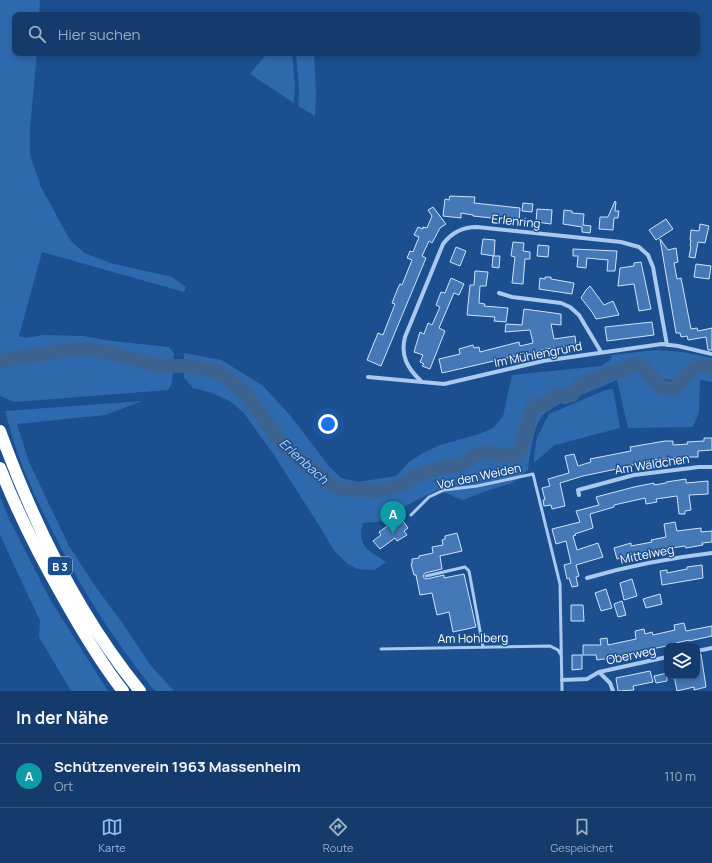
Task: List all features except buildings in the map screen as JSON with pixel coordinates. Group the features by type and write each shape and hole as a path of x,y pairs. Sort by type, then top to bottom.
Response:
{"highway":[{"name":"B 3","path":"0,431 29,502 64,572 86,612 140,691"},
{"name":"B 3","path":"0,468 30,538 52,579 96,653 123,691"}],"street":[{"name":"Erlenring","path":"421,381 413,373 405,359 403,347 405,337 443,244 454,234 466,228 477,227 621,242 639,247 648,255 655,273 667,345"},
{"path":"499,293 512,297 561,303 570,307 579,315 601,352"},
{"name":"Im Mühlengrund","path":"368,377 421,381 438,384 450,383 536,362 601,352 667,345 712,354"},
{"name":"Am Wäldchen","path":"579,495 578,490 634,475 699,467 712,467"},
{"name":"Mittelweg","path":"587,578 638,564 712,553"},
{"path":"700,650 712,648"},
{"name":"Oberweg","path":"562,680 586,679 600,672 664,658"},
{"name":"Oberweg","path":"600,672 610,682 613,691"}],"lane":[{"name":"Vor den Weiden","path":"411,515 429,497 444,490 477,486 533,474 560,584 561,655"},
{"path":"426,576 465,567 469,571 483,647"},
{"name":"Am Hohlberg","path":"381,649 550,646 558,650 561,655"},
{"path":"561,655 562,691"}],"shaded area":[{"path":"0,0 40,0 39,12 12,12 12,56 37,56 30,128 30,155 41,187 70,240 84,253 114,264 172,277 186,287 184,292 42,252 19,336 25,338 44,335 83,336 112,341 169,347 174,353 172,383 168,390 15,402 0,396"},
{"path":"265,56 292,56 295,85 294,103 250,74"},
{"path":"296,56 314,56 316,92 315,116 298,106 299,91"},
{"path":"655,350 683,352 712,358 712,365 701,364 696,366 688,370 676,381 662,378 653,371 646,362 632,369 637,369 643,372 655,386 662,390 671,392 677,391 681,388 697,371 712,371 712,382 700,380 699,412 693,427 628,428 617,380 569,400 547,411 540,419 533,440 528,470 512,483 463,500 438,490 407,505 394,517 377,522 363,523 361,538 363,543 369,551 386,562 375,570 358,569 348,564 335,552 274,455 243,412 231,402 212,393 193,388 184,378 184,353 221,360 262,385 289,414 329,466 341,478 358,482 396,476 409,462 423,453 440,445 479,434 493,428 503,416 512,375 601,366 610,360 612,355"},
{"path":"613,389 620,428 555,445 534,463 537,437 549,414 605,390"},
{"path":"142,401 105,415 17,424 29,462 69,546 151,666 174,691 155,691 125,652 84,590 40,507 24,471 5,411"},
{"path":"0,497 11,523 51,601 108,691 71,691 39,637 40,621 0,535"}],"waterway":[{"name":"Erlenbach","path":"0,361 68,350 84,349 105,352 162,366 186,366 216,371 230,380 247,395 284,446 330,484 339,489 379,491 392,488 410,481 413,477 441,468 461,465 476,455 488,452 515,456 520,451 532,409 537,405 547,404 552,397 558,394 565,397 572,395 579,386 606,374 621,371 632,365 639,364 662,387 673,389 693,369 704,366 712,367"}],"place":[{"name":"Schützenverein 1963 Massenheim","path":"393,534"}]}
